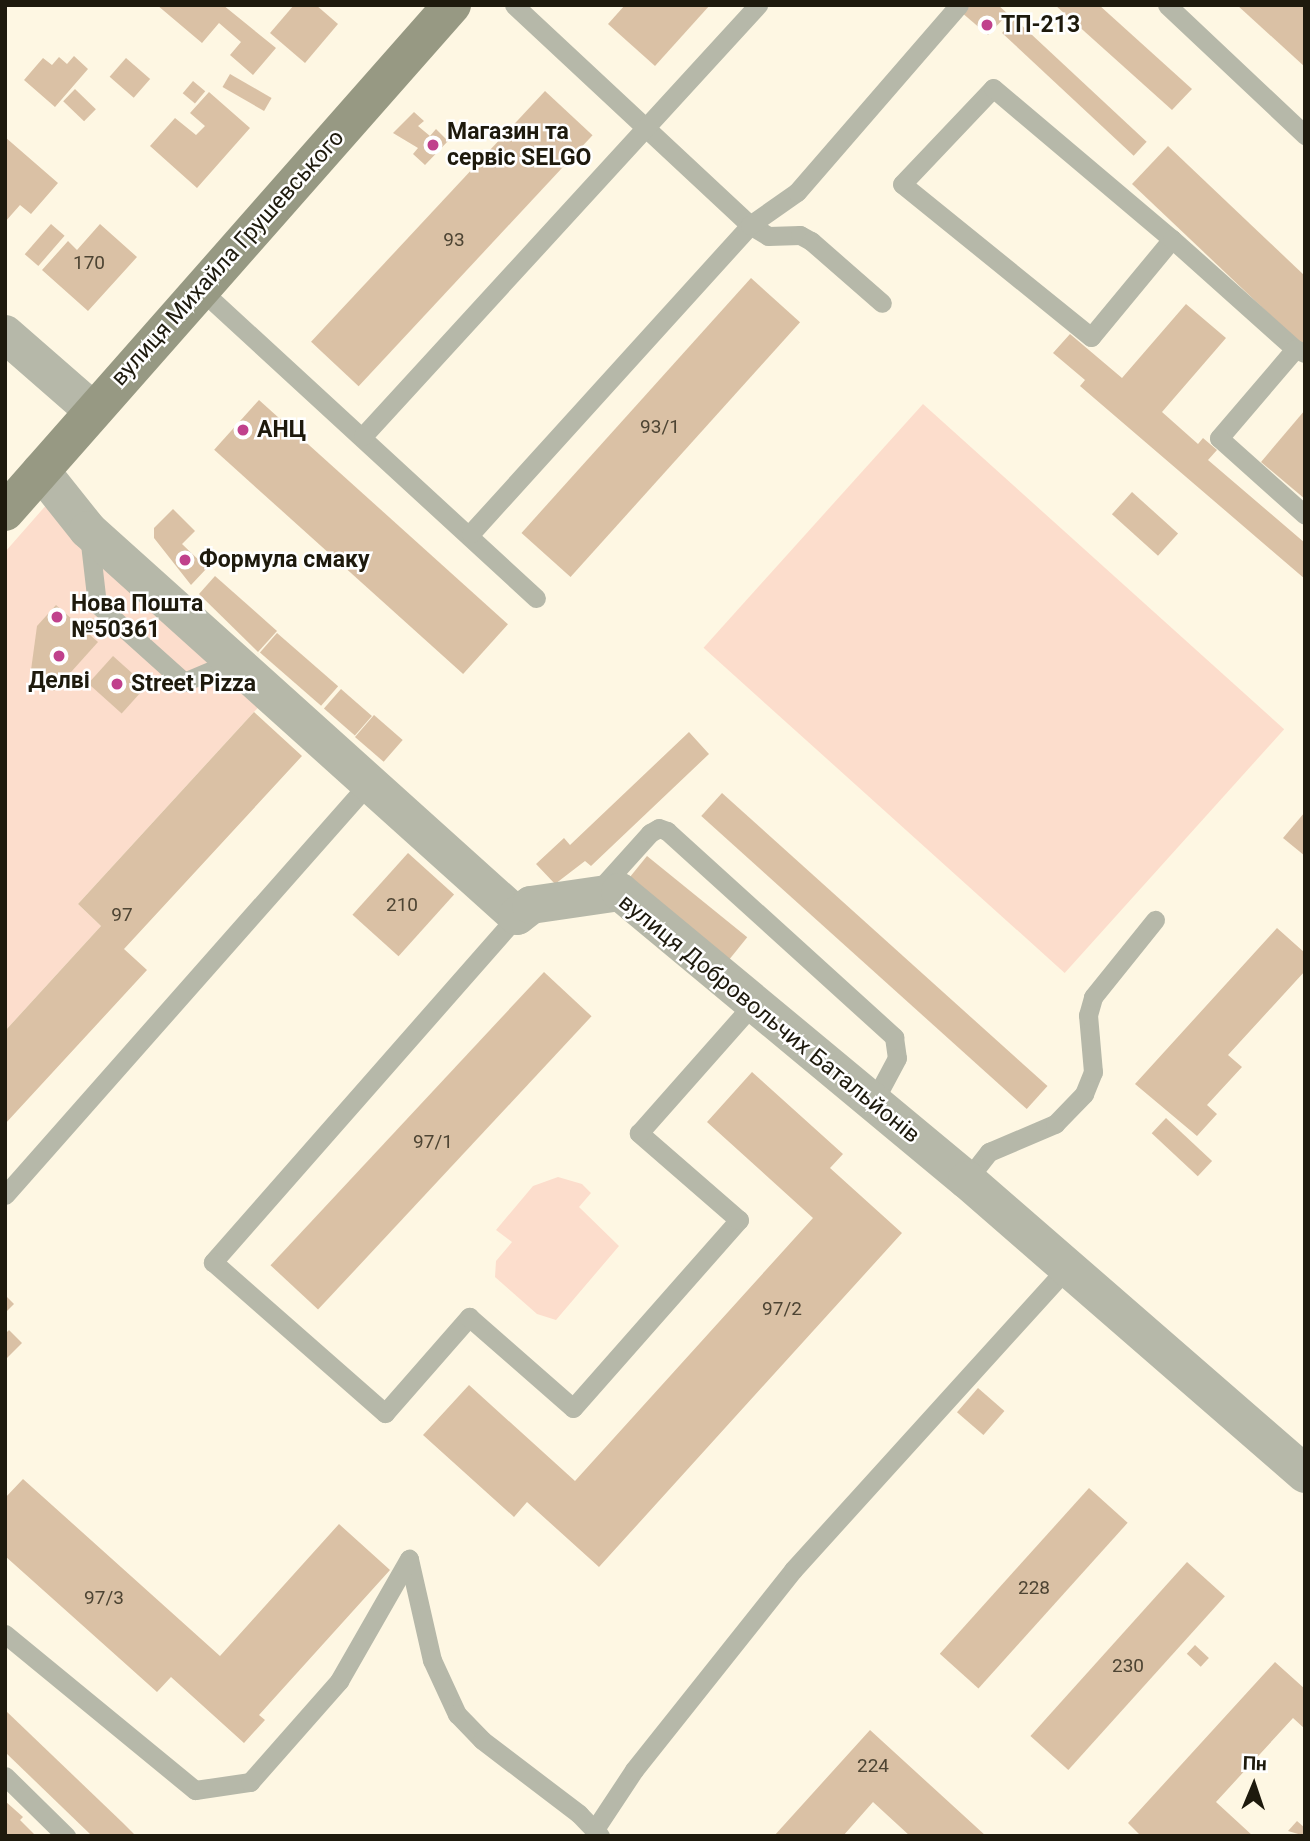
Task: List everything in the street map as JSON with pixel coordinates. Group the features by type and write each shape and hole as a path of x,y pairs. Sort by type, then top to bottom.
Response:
{"main road":[{"name":"вулиця Михайла Грушевського","path":"5,512 452,5"}],"street":[{"path":"5,334 92,411"},
{"path":"41,471 88,530 517,916"},
{"name":"вулиця Добровольчих Батальйонів","path":"517,916 531,905 620,892 967,1180 1305,1474"}],"lane":[{"path":"514,5 750,225 768,236 800,235 811,241 882,303"},
{"path":"363,436 758,5"},
{"path":"471,533 750,225 797,192 959,5"},
{"path":"1167,5 1305,135"},
{"path":"1172,239 1091,337 902,184 993,88 1172,239 1300,351 1219,438 1305,515"},
{"path":"201,290 471,533 536,598"},
{"path":"5,1195 369,783"},
{"path":"595,894 650,833 659,828 667,831 894,1037 898,1043 897,1058 873,1103"},
{"path":"517,916 213,1262 385,1413 469,1317 573,1408 739,1220 639,1133 755,1002"},
{"path":"967,1180 989,1152 1055,1124 1084,1094 1093,1072 1088,1015 1093,997 1155,920"},
{"path":"5,1634 195,1790 250,1782 339,1681 409,1559 432,1660 457,1714 482,1740 598,1833 634,1770 793,1570 1067,1268"},
{"path":"5,1776 66,1836"}],"shaded area":[{"path":"923,404 1284,729 1065,973 704,648"},
{"path":"48,503 265,700 78,904 101,926 5,1031 5,552"},
{"path":"558,1177 582,1184 591,1193 579,1207 619,1246 556,1320 537,1314 495,1277 496,1261 512,1242 496,1230 533,1186"}],"building":[{"path":"157,5 223,5 276,48 253,75 230,55 241,42 219,23 202,43"},
{"path":"294,5 316,5 338,24 305,63 270,33"},
{"path":"625,5 710,5 655,66 608,24"},
{"name":"ТП-213","path":"967,5 998,5 1008,14 988,35 961,12"},
{"path":"1055,5 1099,5 1192,89 1172,110"},
{"path":"1237,5 1305,5 1305,67"},
{"path":"1015,19 1147,142 1134,156 1002,33"},
{"path":"74,56 88,69 55,107 24,80 43,58 52,65 59,57 67,64"},
{"path":"126,58 150,79 134,98 110,77"},
{"path":"230,74 272,98 264,111 222,87"},
{"path":"193,81 205,91 195,104 183,93"},
{"path":"75,89 96,109 84,121 63,101"},
{"path":"545,91 593,135 359,386 311,342"},
{"path":"209,92 250,128 197,188 150,146 175,118 196,135 205,126 190,113"},
{"path":"414,112 424,121 418,126 430,136 436,129 448,141 425,165 413,154 418,148 393,133"},
{"path":"5,137 58,183 31,214 20,205 5,222"},
{"path":"1168,146 1305,276 1305,348 1132,184"},
{"path":"51,224 65,236 38,266 25,254"},
{"path":"100,224 137,257 88,311 42,270 68,241 77,250"},
{"path":"751,278 800,322 571,577 521,533"},
{"path":"1186,304 1226,338 1162,412 1198,444 1203,438 1217,450 1208,460 1305,543 1305,579 1080,386 1085,380 1053,353 1070,334 1122,378"},
{"path":"259,400 508,624 463,674 214,450"},
{"path":"1305,410 1305,499 1261,462"},
{"path":"1132,492 1178,533 1158,556 1112,514"},
{"path":"173,509 195,531 182,544 207,568 191,585 154,538 154,528"},
{"path":"215,576 277,631 258,652 199,594"},
{"name":"Делві","path":"56,605 98,642 54,691 31,670 37,626"},
{"path":"277,633 338,686 321,706 260,653"},
{"name":"Street Pizza","path":"113,656 146,686 122,714 88,683"},
{"path":"341,689 372,716 355,736 324,709"},
{"path":"254,712 302,756 124,949 147,970 5,1124 5,1031 101,926 78,904"},
{"path":"374,715 403,740 384,762 355,737"},
{"path":"689,732 709,754 591,866 585,861 555,884 536,864 564,838 570,845"},
{"path":"722,793 1047,1086 1027,1109 701,816"},
{"path":"1305,812 1305,856 1283,838"},
{"path":"408,853 454,894 399,956 352,915"},
{"path":"647,856 747,937 729,960 629,879"},
{"path":"1277,928 1305,953 1305,971 1228,1055 1242,1067 1207,1105 1217,1114 1197,1136 1135,1084"},
{"path":"544,972 592,1016 318,1310 271,1265"},
{"path":"752,1072 843,1154 830,1168 902,1233 599,1567 527,1502 514,1517 423,1435 469,1385 575,1481 813,1218 707,1122"},
{"path":"1166,1118 1212,1161 1198,1176 1152,1133"},
{"path":"5,1295 14,1304 5,1313"},
{"path":"9,1330 22,1343 5,1360 5,1334"},
{"path":"978,1388 1004,1411 983,1435 957,1412"},
{"path":"23,1479 220,1656 339,1524 390,1570 259,1715 265,1720 244,1743 171,1677 157,1692 5,1556 5,1498"},
{"path":"1089,1488 1128,1523 978,1689 940,1654"},
{"path":"1187,1562 1225,1596 1068,1770 1030,1736"},
{"path":"1195,1645 1209,1658 1201,1667 1187,1654"},
{"path":"1275,1662 1305,1689 1305,1729 1293,1718 1216,1802 1253,1836 1141,1836 1128,1823"},
{"path":"5,1710 136,1836 90,1834 5,1752"},
{"path":"870,1730 986,1836 910,1836 873,1802 843,1836 774,1836"},
{"path":"5,1801 23,1817 20,1820 36,1836 5,1836"},
{"path":"1297,1821 1305,1828 1305,1836 1288,1831"}],"place":[{"name":"ТП-213","path":"987,25"},
{"name":"Магазин та сервіс SELGO","path":"433,145"},
{"name":"АНЦ","path":"243,430"},
{"name":"Формула смаку","path":"185,560"},
{"name":"Нова Пошта №50361","path":"57,617"},
{"name":"Делві","path":"59,656"},
{"name":"Street Pizza","path":"117,684"}]}
